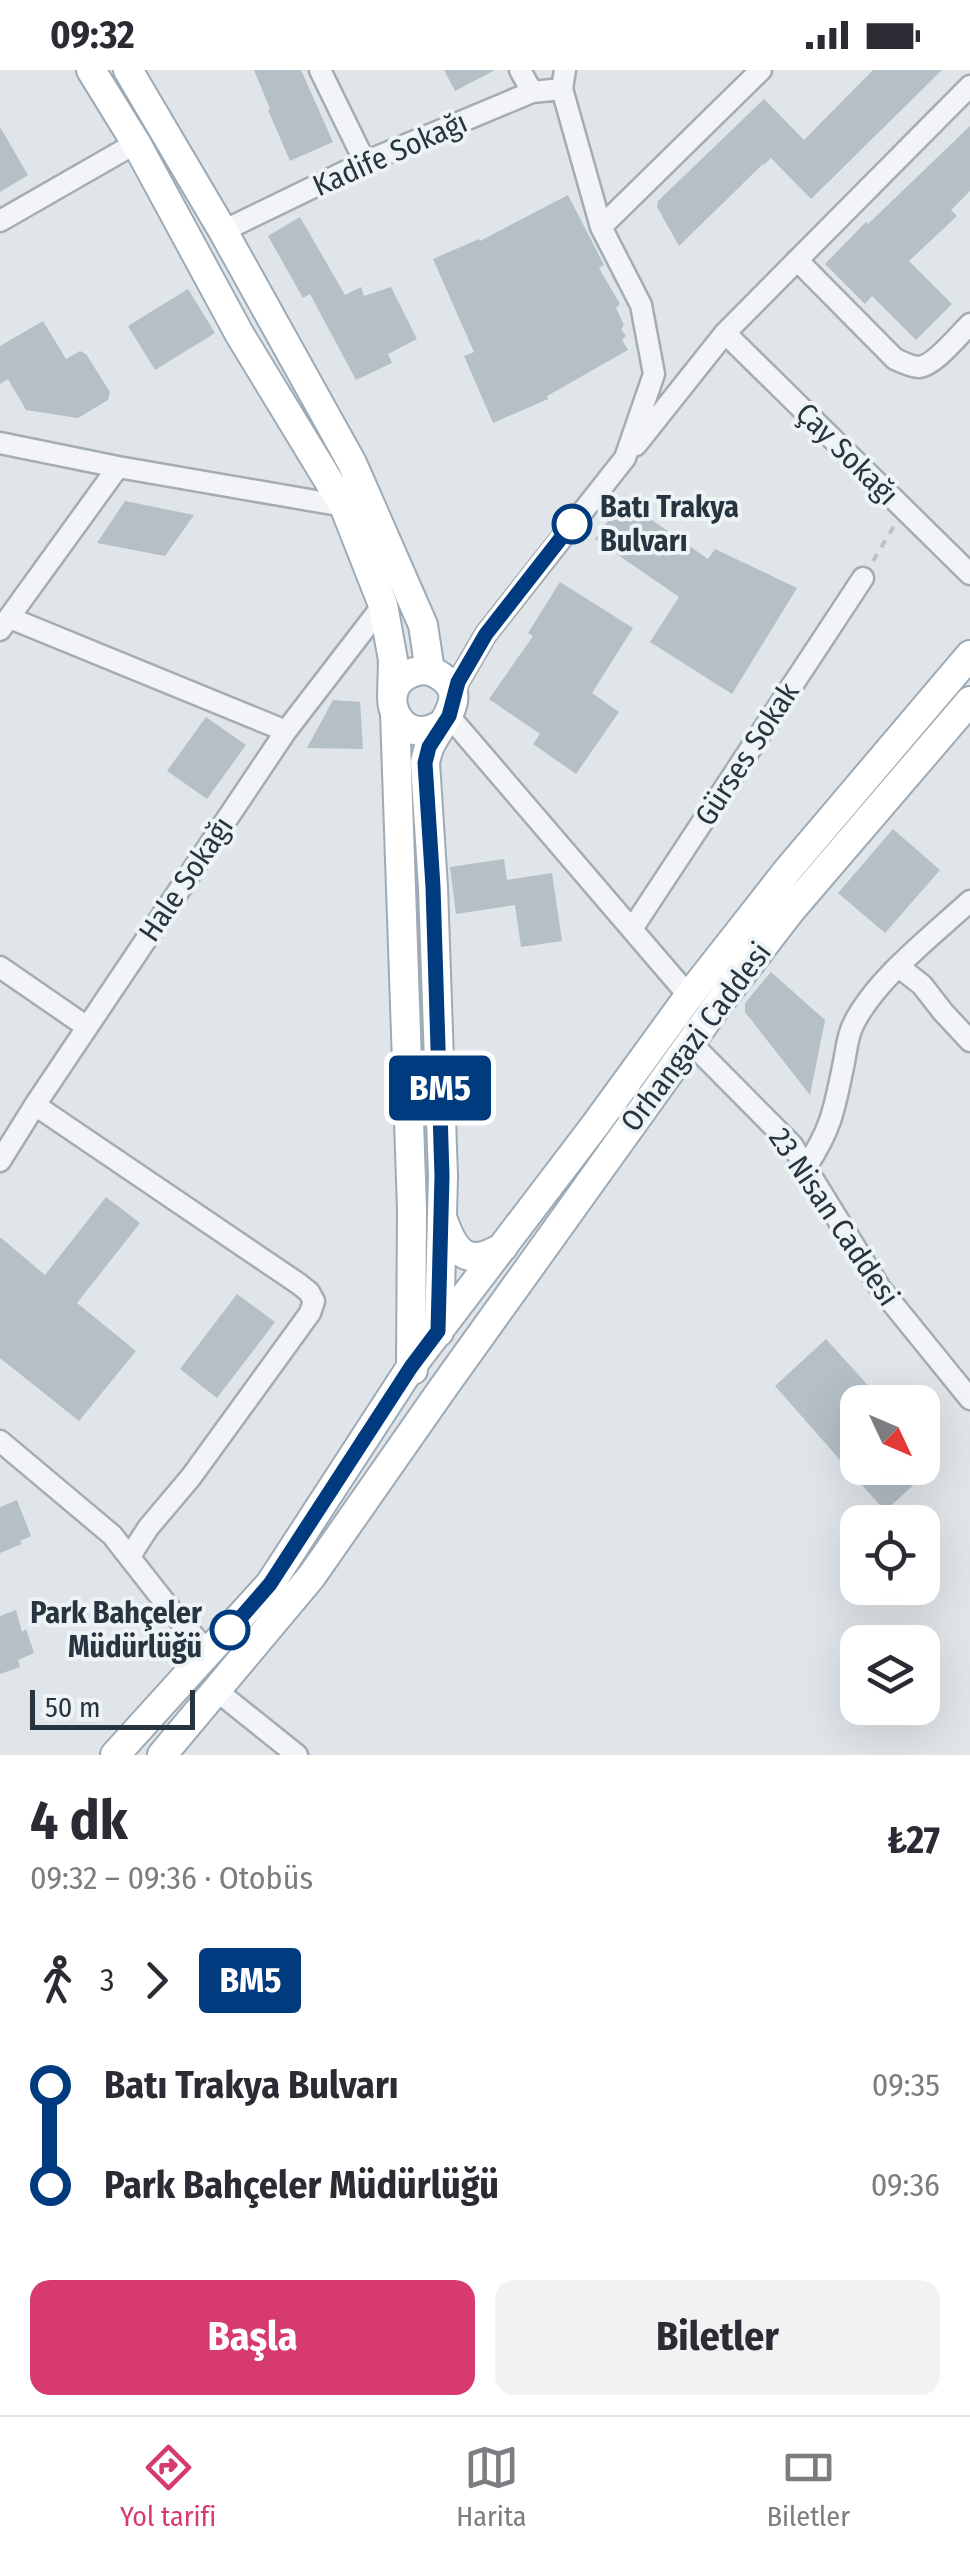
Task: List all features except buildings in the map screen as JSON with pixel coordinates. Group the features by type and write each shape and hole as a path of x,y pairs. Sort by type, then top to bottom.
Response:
{"main road":[{"path":"91,70 136,143 240,335 344,506 383,604 393,660 412,1209 411,1367 427,1384 443,1388"},
{"path":"128,70 352,463 423,626 443,696 425,763 434,906 442,1216 438,1331 443,1388 312,1578 162,1755"},
{"name":"Orhangazi Caddesi","path":"438,1331 689,996 893,743 970,656"},
{"path":"421,670 443,696 426,731 407,728 393,708 396,685 421,670"},
{"name":"Orhangazi Caddesi","path":"443,1388 690,1042 791,910 970,701"},
{"path":"442,1216 457,1250 468,1258 488,1256 502,1247"},
{"path":"115,1755 270,1584 438,1331"}],"street":[{"path":"320,70 365,162"},
{"path":"520,70 532,92"},
{"path":"601,227 761,70"},
{"path":"564,79 601,227 641,305 654,374 625,458"},
{"name":"Kadife Sokağı","path":"223,231 365,162 564,79"},
{"path":"689,996 443,696 486,634 725,333 970,86"},
{"path":"0,221 136,143"},
{"path":"797,260 895,359 912,366 922,367 932,361 970,324"},
{"name":"Çay Sokağı","path":"725,333 970,574"},
{"path":"0,444 344,506"},
{"path":"118,467 5,624 286,731"},
{"name":"Gürses Sokak","path":"632,930 863,578"},
{"name":"Hale Sokağı","path":"0,1162 286,731 383,604"},
{"path":"806,1167 833,1118 852,1025 898,967 970,901"},
{"path":"0,967 87,1027"},
{"path":"898,967 922,984 970,1041"},
{"name":"23 Nisan Caddesi","path":"690,1042 792,1144 880,1288 970,1400"},
{"path":"35,1105 299,1284 314,1301 310,1314 130,1556"},
{"path":"0,1440 112,1536 209,1653"},
{"path":"217,1691 296,1755"}],"path":[{"path":"863,578 904,509"}],"bus line":[{"name":"BM5","path":"230,1630 270,1584 438,1331 442,1176 425,763 429,747 449,716 458,682 486,634 572,524"}],"place":[{"name":"Batı Trakya Bulvarı","path":"572,524"},
{"name":"Park Bahçeler Müdürlüğü","path":"230,1630"}]}
